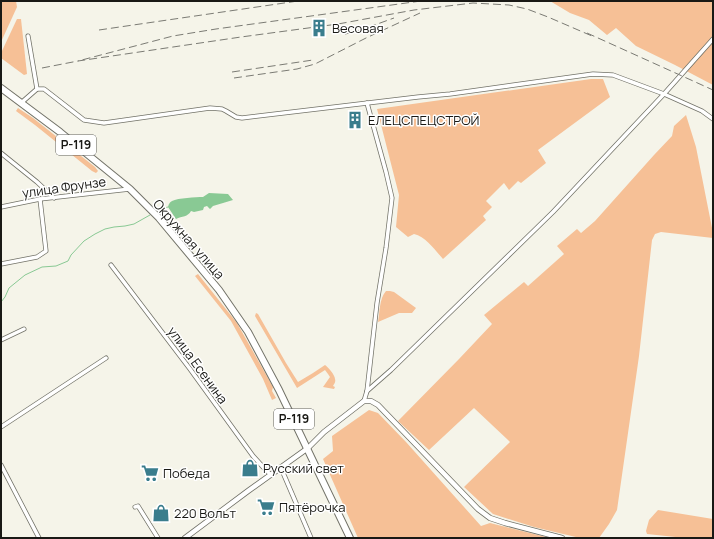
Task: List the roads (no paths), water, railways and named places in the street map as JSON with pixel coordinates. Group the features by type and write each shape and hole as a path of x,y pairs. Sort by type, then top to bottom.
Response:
{"highway":[{"name":"Окружная улица","path":"3,91 66,137 130,189 158,218 209,278 248,332 308,448"},
{"name":"Р-119","path":"308,448 350,538"}],"street":[{"path":"28,36 37,89"},
{"path":"368,391 552,212 664,94 713,39"},
{"path":"21,103 37,89 44,89 84,120 104,123 210,108 226,110 236,117 242,118 450,94 593,74 613,75 664,94 702,111 713,119"},
{"path":"364,401 368,391 377,303 392,198 367,103"},
{"path":"1,153 54,198"},
{"name":"улица Фрунзе","path":"1,207 40,199 130,189"},
{"path":"1,264 37,257 46,251 40,199"},
{"name":"улица Есенина","path":"111,265 190,369 253,456 271,475"},
{"path":"1,340 24,329"},
{"path":"1,428 106,358"},
{"path":"185,538 308,448 324,432 364,401 371,400 378,405 478,509 490,518 562,538"},
{"path":"1,465 39,538"},
{"path":"281,468 311,538"},
{"path":"135,507 138,506 158,538"}],"waterway":[{"path":"157,210 168,207"},
{"path":"1,302 9,288 25,275 42,267 56,266 68,261 71,255 84,241 95,234 105,229 134,224 150,215"}],"railway":[{"path":"99,30 298,1"},
{"path":"421,1 173,36 78,61 338,24 414,10 473,3 509,5 527,9 592,36"},
{"path":"234,78 297,69 315,64 420,13"},
{"path":"345,34 355,32 394,18"},
{"path":"587,33 713,90"},
{"path":"232,72 313,60"},
{"path":"42,68 78,61"}],"place":[{"name":"Весовая","path":"319,28"},
{"name":"ЕЛЕЦСПЕЦСТРОЙ","path":"355,120"},
{"name":"Русский свет","path":"250,468"},
{"name":"Победа","path":"150,473"},
{"name":"Пятёрочка","path":"266,507"},
{"name":"220 Вольт","path":"161,513"}]}
